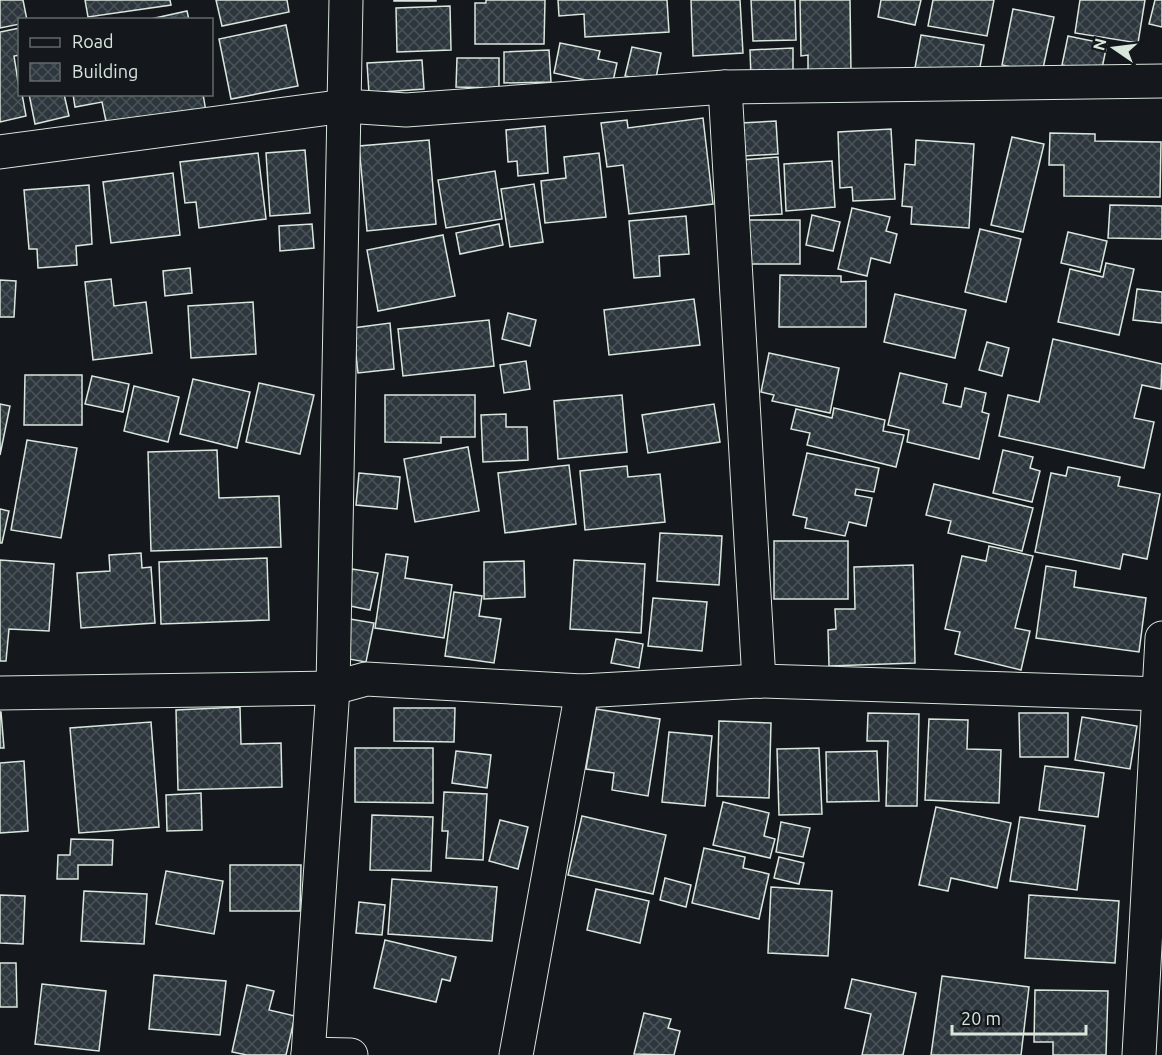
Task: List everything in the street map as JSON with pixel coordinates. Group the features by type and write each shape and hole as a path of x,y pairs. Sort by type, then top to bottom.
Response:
{"street":[{"path":"346,0 333,688 308,1055 351,1055"},
{"path":"0,153 345,106 406,110 725,87 1162,81"},
{"path":"725,87 759,681"},
{"path":"1139,1055 1162,638"},
{"path":"0,693 333,688 366,679 582,691 759,681 1160,695"},
{"path":"516,1055 582,691"}],"building":[{"path":"0,0 23,0 27,18 18,18 18,24 0,28"},
{"path":"85,0 170,0 171,5 88,17"},
{"path":"216,0 287,0 289,12 222,26"},
{"path":"436,0 436,1 394,1"},
{"path":"486,0 545,0 544,44 475,44 475,3 486,3"},
{"path":"558,0 667,0 669,32 585,37 584,14 559,16"},
{"path":"691,0 740,0 743,53 693,56"},
{"path":"751,0 795,0 796,40 753,41"},
{"path":"800,0 850,0 851,73 808,74 808,55 801,56"},
{"path":"881,0 921,0 915,25 878,17"},
{"path":"933,0 994,0 987,36 928,26"},
{"path":"1080,0 1145,0 1138,43 1075,33"},
{"path":"1155,0 1162,0 1162,27 1149,24"},
{"path":"450,6 451,50 397,52 396,8"},
{"path":"1013,9 1054,17 1042,73 1002,65"},
{"path":"187,11 189,18 155,18"},
{"path":"286,25 298,86 231,99 219,39"},
{"path":"18,28 18,55 14,56 18,96 22,96 26,116 0,122 0,32"},
{"path":"921,35 984,45 978,78 915,68"},
{"path":"1068,36 1107,44 1101,73 1062,65"},
{"path":"560,43 600,51 598,59 617,63 612,86 554,73"},
{"path":"632,47 661,53 655,83 625,76"},
{"path":"793,48 793,76 751,78 750,50"},
{"path":"549,50 551,82 504,83 504,52"},
{"path":"457,58 499,58 499,88 456,87"},
{"path":"422,60 424,89 369,93 367,63"},
{"path":"29,96 64,96 69,116 35,124"},
{"path":"73,96 203,96 206,112 108,131 102,102 75,107"},
{"path":"703,118 713,204 629,214 623,165 607,167 601,123 627,120 628,128"},
{"path":"776,121 778,154 743,156 741,123"},
{"path":"545,126 548,173 518,176 517,161 508,162 506,130"},
{"path":"891,129 895,199 853,201 852,187 840,188 838,132"},
{"path":"1050,133 1095,134 1095,141 1161,142 1160,197 1064,196 1064,165 1049,165"},
{"path":"1012,137 1044,144 1023,232 991,225"},
{"path":"429,140 436,224 367,231 359,146"},
{"path":"916,140 974,144 969,228 911,224 912,207 902,206 905,164 915,165"},
{"path":"305,150 310,213 270,216 266,153"},
{"path":"258,153 266,219 199,228 196,202 185,203 180,162"},
{"path":"599,153 606,217 545,223 541,181 566,178 564,157"},
{"path":"778,157 782,214 745,216 741,160"},
{"path":"832,161 835,207 786,211 784,164"},
{"path":"495,171 502,219 446,228 438,180"},
{"path":"173,173 180,235 111,243 103,182"},
{"path":"534,184 543,242 510,247 501,189"},
{"path":"89,185 92,244 76,246 77,265 38,268 37,249 29,249 24,190"},
{"path":"1110,205 1162,206 1162,239 1108,238"},
{"path":"852,208 890,217 886,231 897,234 890,263 871,258 867,276 838,269"},
{"path":"812,215 840,222 833,251 806,245"},
{"path":"686,216 689,254 659,256 660,276 634,278 629,221"},
{"path":"746,220 800,220 800,264 746,264"},
{"path":"312,224 314,248 280,251 279,226"},
{"path":"499,224 503,245 460,254 456,233"},
{"path":"980,229 1021,239 1006,302 965,292"},
{"path":"1068,232 1107,241 1100,272 1061,263"},
{"path":"443,235 455,296 378,311 367,250"},
{"path":"1106,263 1134,269 1119,335 1058,322 1070,269 1103,277"},
{"path":"190,268 192,293 165,296 163,271"},
{"path":"780,275 841,276 841,282 866,281 866,327 779,327"},
{"path":"111,279 114,306 146,302 152,353 93,360 85,282"},
{"path":"0,280 16,281 14,317 0,317"},
{"path":"1137,289 1162,292 1162,323 1133,320"},
{"path":"895,294 966,310 955,358 884,342"},
{"path":"694,299 700,345 609,355 604,310"},
{"path":"253,302 256,354 191,358 188,306"},
{"path":"508,313 536,320 530,346 502,339"},
{"path":"489,320 494,366 403,376 398,329"},
{"path":"390,323 394,369 358,373 353,328"},
{"path":"1053,339 1162,364 1161,389 1142,385 1134,418 1154,422 1144,468 999,436 1008,395 1039,402"},
{"path":"987,342 1009,348 1002,376 979,370"},
{"path":"769,353 839,368 830,413 772,401 774,395 761,392"},
{"path":"526,361 530,389 504,393 500,365"},
{"path":"900,373 947,384 943,403 961,407 965,388 986,393 982,412 989,414 979,459 907,442 909,430 888,425"},
{"path":"25,375 82,375 82,425 24,425"},
{"path":"92,376 129,384 123,412 85,404"},
{"path":"193,379 250,392 237,448 180,434"},
{"path":"259,383 314,395 300,454 246,442"},
{"path":"134,386 179,397 168,442 124,431"},
{"path":"385,395 475,395 475,437 441,437 441,443 385,442"},
{"path":"622,395 627,452 558,459 554,401"},
{"path":"0,404 10,406 0,455"},
{"path":"714,404 720,442 648,453 642,415"},
{"path":"834,408 885,420 883,431 904,435 896,467 807,445 810,433 791,429 796,409 832,418"},
{"path":"506,414 506,427 527,427 528,460 483,462 481,415"},
{"path":"27,440 77,448 61,538 11,530"},
{"path":"468,447 479,511 415,522 404,459"},
{"path":"217,450 219,498 279,496 281,547 151,551 148,452"},
{"path":"1003,450 1033,457 1030,468 1040,471 1032,502 993,493"},
{"path":"807,453 879,468 874,492 856,489 855,495 872,498 866,526 849,522 845,536 805,528 807,518 793,515"},
{"path":"569,465 576,524 505,533 498,473"},
{"path":"627,466 628,477 660,474 665,522 585,530 580,471"},
{"path":"1068,467 1120,477 1118,486 1160,494 1147,559 1123,554 1120,569 1035,552 1051,473 1066,476"},
{"path":"359,473 400,477 397,509 356,505"},
{"path":"934,484 1033,508 1022,551 948,533 951,521 926,515"},
{"path":"0,509 9,511 2,543 0,543"},
{"path":"660,533 722,536 719,585 657,581"},
{"path":"774,541 848,541 848,599 774,599"},
{"path":"989,546 1033,556 1015,628 1030,631 1021,670 955,654 960,632 945,629 962,556 986,561"},
{"path":"141,553 142,568 151,567 155,623 81,628 77,573 110,571 109,555"},
{"path":"386,554 408,557 405,578 452,585 444,638 375,628"},
{"path":"267,558 269,620 161,624 159,562"},
{"path":"0,560 54,564 49,631 9,629 6,661 0,661"},
{"path":"574,560 645,564 641,633 570,629"},
{"path":"524,561 525,597 484,599 484,562"},
{"path":"913,565 915,663 829,666 828,630 836,629 835,609 855,609 854,567"},
{"path":"1046,566 1076,571 1074,587 1146,598 1139,652 1036,638"},
{"path":"352,569 378,573 370,610 345,605"},
{"path":"454,592 482,596 479,616 501,619 494,663 445,656"},
{"path":"653,598 707,602 702,651 648,646"},
{"path":"350,619 374,623 366,662 343,658"},
{"path":"616,639 643,644 639,668 611,663"},
{"path":"240,707 241,744 281,743 282,787 178,790 176,710"},
{"path":"394,708 455,708 454,742 394,741"},
{"path":"596,709 660,719 648,796 612,790 614,773 586,769"},
{"path":"1,712 4,748 0,748"},
{"path":"868,713 919,714 917,806 886,806 888,741 867,741"},
{"path":"1019,713 1068,713 1068,757 1020,757"},
{"path":"1082,717 1137,726 1130,769 1075,760"},
{"path":"929,719 968,720 967,749 1001,750 999,803 925,800"},
{"path":"719,721 771,723 769,798 717,796"},
{"path":"151,722 159,827 79,833 70,728"},
{"path":"669,732 712,736 705,806 662,802"},
{"path":"355,748 433,748 433,803 355,802"},
{"path":"819,748 822,814 779,815 777,749"},
{"path":"456,751 491,755 487,788 452,783"},
{"path":"877,751 879,801 827,802 826,752"},
{"path":"24,761 28,831 0,833 0,763"},
{"path":"1045,766 1104,773 1098,817 1039,810"},
{"path":"444,792 487,794 483,860 446,858 448,831 442,831"},
{"path":"201,793 202,830 167,831 166,795"},
{"path":"723,802 769,813 764,836 775,839 770,858 713,845"},
{"path":"936,807 1011,823 997,888 951,878 948,891 919,885"},
{"path":"372,815 433,817 431,871 370,870"},
{"path":"582,816 666,835 653,894 568,875"},
{"path":"1020,817 1085,826 1077,890 1010,881"},
{"path":"500,820 528,827 518,869 489,861"},
{"path":"781,822 810,828 803,857 776,852"},
{"path":"71,839 113,840 112,865 78,865 78,879 57,879 58,855 70,855"},
{"path":"704,848 745,857 743,868 769,874 759,919 692,903"},
{"path":"779,857 804,863 799,884 774,878"},
{"path":"230,865 301,865 300,911 230,911"},
{"path":"166,871 223,881 214,934 156,924"},
{"path":"665,878 691,885 686,907 660,900"},
{"path":"392,879 497,887 492,941 388,934"},
{"path":"771,887 832,891 828,956 768,953"},
{"path":"596,889 649,901 640,943 587,930"},
{"path":"84,891 147,894 144,944 81,941"},
{"path":"0,895 25,896 23,944 0,943"},
{"path":"1029,895 1119,901 1115,963 1025,958"},
{"path":"359,902 385,905 382,935 356,933"},
{"path":"385,940 456,957 450,981 442,979 436,1002 374,988"},
{"path":"0,963 16,963 17,1007 0,1007"},
{"path":"154,975 226,981 220,1035 149,1029"},
{"path":"942,976 1029,987 1021,1055 931,1055"},
{"path":"852,979 916,993 903,1055 862,1055 871,1014 845,1008"},
{"path":"42,984 106,991 99,1051 35,1044"},
{"path":"247,985 274,991 269,1010 295,1016 286,1055 247,1055 232,1052"},
{"path":"1035,990 1108,991 1106,1055 1053,1055 1053,1042 1034,1042"},
{"path":"644,1013 671,1019 668,1028 680,1031 674,1055 634,1054"}]}
